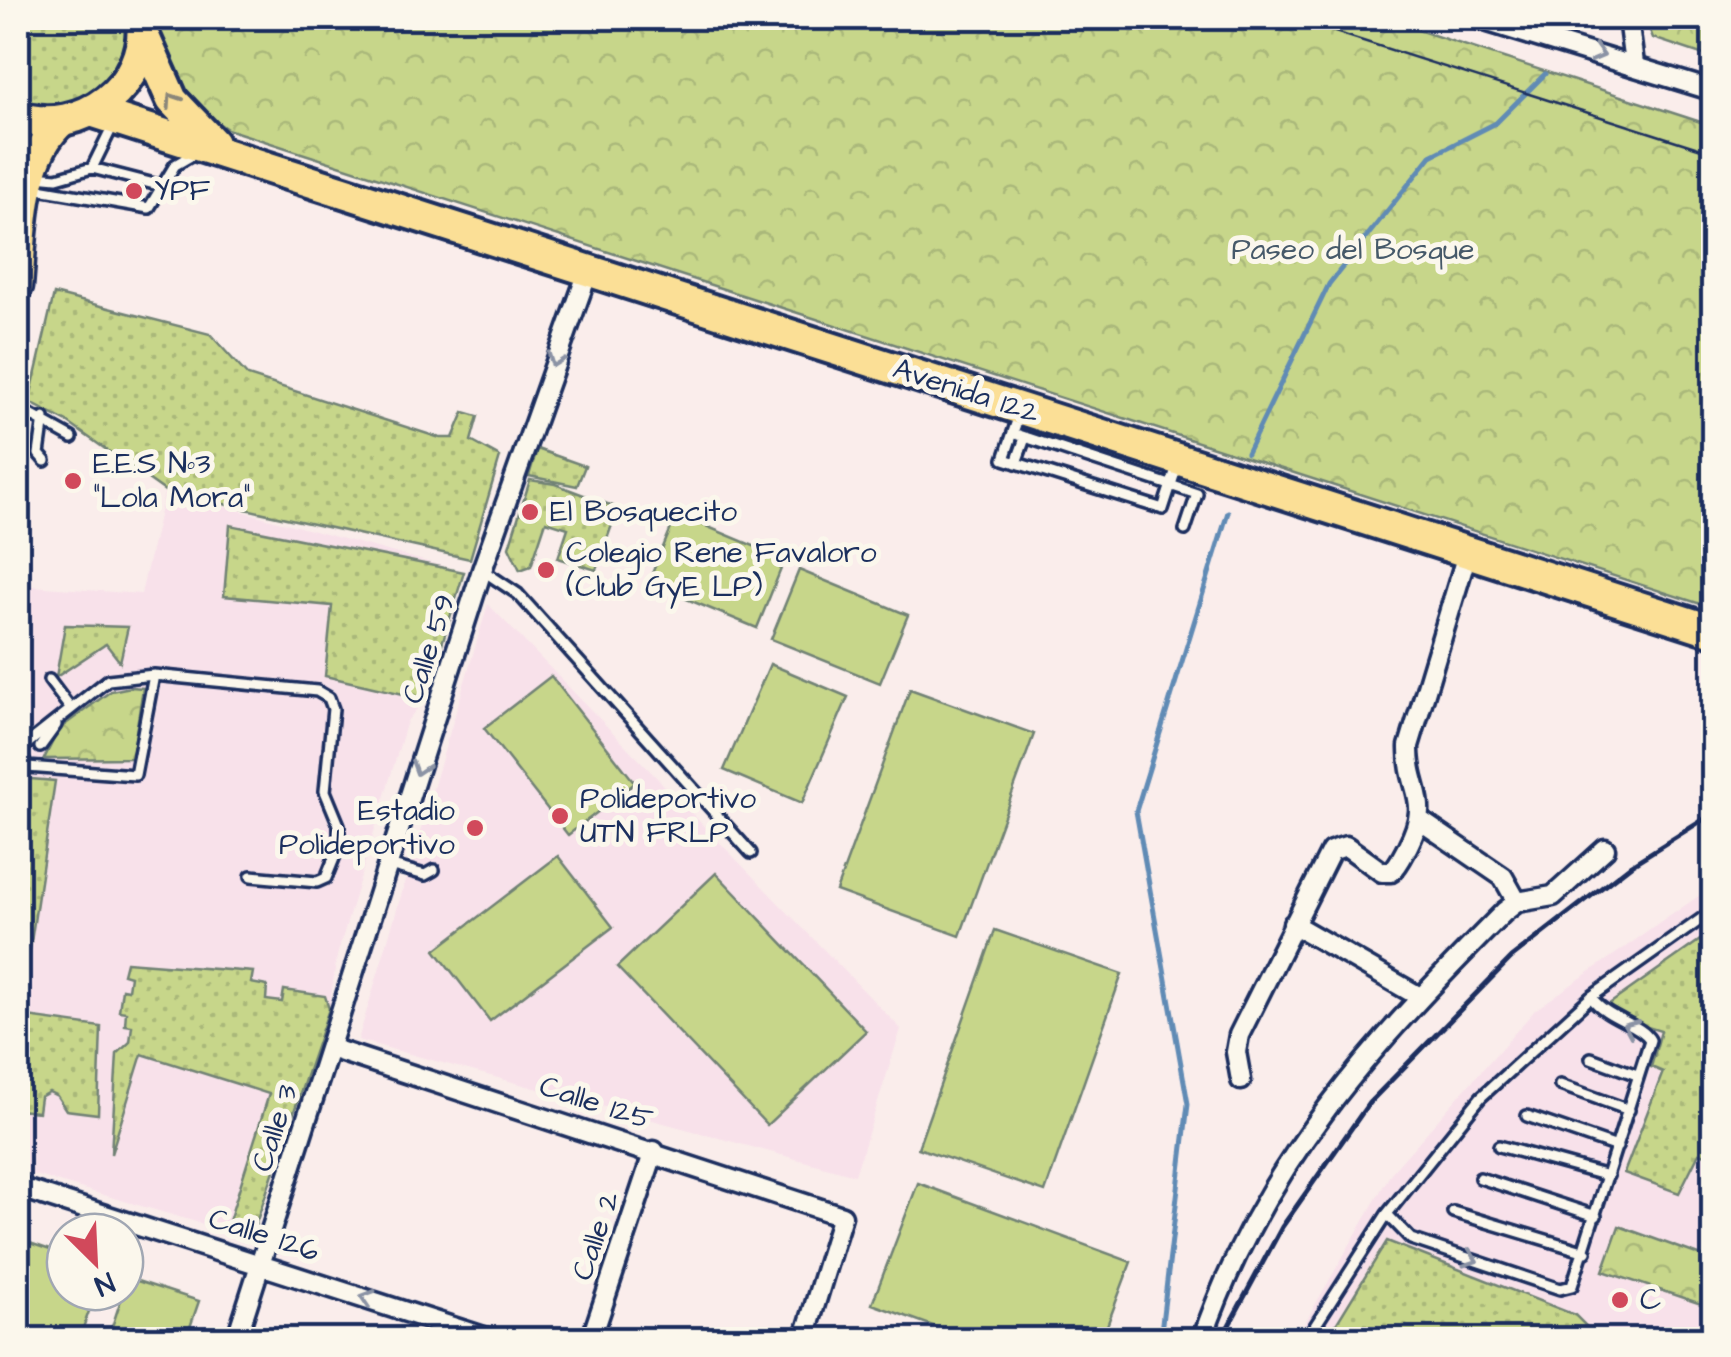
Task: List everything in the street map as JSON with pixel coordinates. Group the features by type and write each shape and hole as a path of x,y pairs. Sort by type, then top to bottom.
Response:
{"highway":[{"path":"18,117 62,121 105,115 126,80 144,28"},
{"name":"Avenida 122","path":"144,28 172,100 214,147"},
{"name":"Avenida 122","path":"105,115 588,269 1020,427 1467,554 1714,631"}],"main road":[{"path":"18,286 32,182 43,144 62,121"}],"street":[{"path":"1475,18 1654,70 1714,92"},
{"path":"1628,18 1634,64"},
{"name":"Calle 59","path":"330,1048 482,570 588,269"},
{"path":"1241,1080 1236,1052 1240,1035 1336,845 1346,846 1382,872 1391,872 1420,821 1422,806 1409,764 1409,746 1467,554"},
{"path":"1420,821 1503,877 1517,902"},
{"path":"1202,1340 1216,1301 1286,1163 1318,1115 1420,997 1517,902 1553,896 1605,849"},
{"path":"1293,924 1420,997"},
{"name":"Calle 125","path":"330,1048 654,1151 842,1216 804,1340"},
{"name":"Calle 3","path":"236,1340 330,1048"},
{"name":"Calle 2","path":"591,1340 654,1151"},
{"name":"Calle 126","path":"18,1187 493,1340"}],"lane":[{"path":"92,168 105,115"},
{"path":"32,182 149,208 174,165 214,147"},
{"path":"32,182 92,168 162,186"},
{"path":"18,408 44,418 72,438"},
{"path":"44,418 39,454 45,462"},
{"path":"1020,427 1149,478 1175,473 1163,509 1016,462 1020,427"},
{"path":"1175,473 1197,494 1185,530"},
{"path":"1140,502 1149,478"},
{"path":"482,570 518,594 751,852"},
{"path":"35,766 42,761 40,747 52,729 110,684 153,676"},
{"path":"153,676 135,775 26,766 18,754 108,680 153,676 318,691 329,698 333,709 325,791 340,825 334,863 326,878 317,882 252,876"},
{"path":"49,680 70,708"},
{"path":"29,742 40,747"},
{"path":"389,865 424,875 434,870"},
{"path":"1306,1340 1387,1214 1480,1097 1591,997 1714,910"},
{"path":"1387,1214 1411,1239 1560,1290 1572,1286 1586,1252 1649,1036 1604,1013 1591,997"},
{"path":"1591,1058 1638,1075"},
{"path":"1560,1085 1629,1110"},
{"path":"1527,1116 1618,1147"},
{"path":"1498,1146 1608,1176"},
{"path":"1480,1178 1596,1216"},
{"path":"1453,1212 1586,1252"}],"shaded area":[{"path":"165,490 464,572 425,699 407,721 337,956 329,1009 251,1238 18,1170 18,585 141,594"},
{"name":"Polideportivo UTN FRLP","path":"488,604 901,1029 855,1175 358,1040"},
{"path":"1713,886 1713,1339 1295,1340 1391,1173 1535,1010"}],"green space":[{"path":"18,18 124,18 123,56 112,79 94,98 82,104 59,108 18,106"},
{"name":"Paseo del Bosque","path":"155,18 1381,18 1713,126 1713,608 227,129 176,94"},
{"path":"1645,18 1713,18 1713,58 1653,38"},
{"path":"54,294 210,334 248,376 440,438 453,438 464,412 478,416 471,441 500,457 470,559 165,491 67,422 29,402"},
{"path":"537,449 585,466 577,486 529,476"},
{"path":"530,480 555,484 618,508 596,570 558,558 568,528 546,521 531,566 520,570 509,547"},
{"path":"677,514 785,559 757,628 648,583"},
{"path":"230,525 464,572 425,699 325,676 332,606 224,596"},
{"path":"799,570 908,615 880,683 771,639"},
{"path":"65,625 128,627 120,662 106,644 56,677"},
{"path":"770,664 848,697 802,803 724,770"},
{"path":"551,676 635,783 568,835 484,728"},
{"path":"143,688 132,758 44,759 59,729 111,691"},
{"path":"910,689 1034,734 960,936 836,891"},
{"path":"18,778 55,781 20,1016 101,1027 98,1114 66,1110 57,1096 49,1092 40,1097 38,1112 18,1110"},
{"path":"558,856 613,927 490,1021 435,950"},
{"path":"716,873 866,1031 767,1125 617,967"},
{"path":"995,930 1122,974 1045,1192 918,1148"},
{"path":"1713,931 1713,1157 1699,1153 1679,1193 1624,1173 1663,1072 1651,1067 1661,1031 1621,1019 1605,1007"},
{"path":"126,962 253,972 251,983 267,986 266,1000 282,1002 284,990 325,996 329,1009 251,1238 225,1234 269,1094 142,1054 111,1154 117,1054 130,1042 132,1026 125,1025 126,1012 119,1011 122,989 128,990 130,976 123,974"},
{"path":"918,1183 1131,1262 1102,1339 969,1339 872,1304"},
{"path":"1619,1226 1713,1260 1713,1308 1603,1271"},
{"path":"18,1239 45,1248 45,1312 89,1312 79,1339 18,1339"},
{"path":"1387,1241 1575,1315 1599,1339 1327,1339"},
{"path":"145,1284 199,1301 186,1339 108,1339 117,1312 145,1312"}],"waterway":[{"path":"1247,453 1329,284 1431,156 1496,123 1545,74"},
{"path":"1160,1340 1188,1104 1136,811 1228,512"}],"tram line":[{"path":"1291,18 1714,153"}],"railway":[{"path":"1221,1340 1282,1227 1369,1103 1511,958 1631,865 1714,813"}],"place":[{"name":"YPF","path":"134,191"},
{"name":"E.E.S Nº3 \"Lola Mora\"","path":"73,481"},
{"name":"El Bosquecito","path":"530,512"},
{"name":"Colegio Rene Favaloro (Club GyE LP)","path":"546,570"},
{"name":"Polideportivo UTN FRLP","path":"560,816"},
{"name":"Estadio Polideportivo","path":"475,828"},
{"name":"C","path":"1620,1300"}]}
